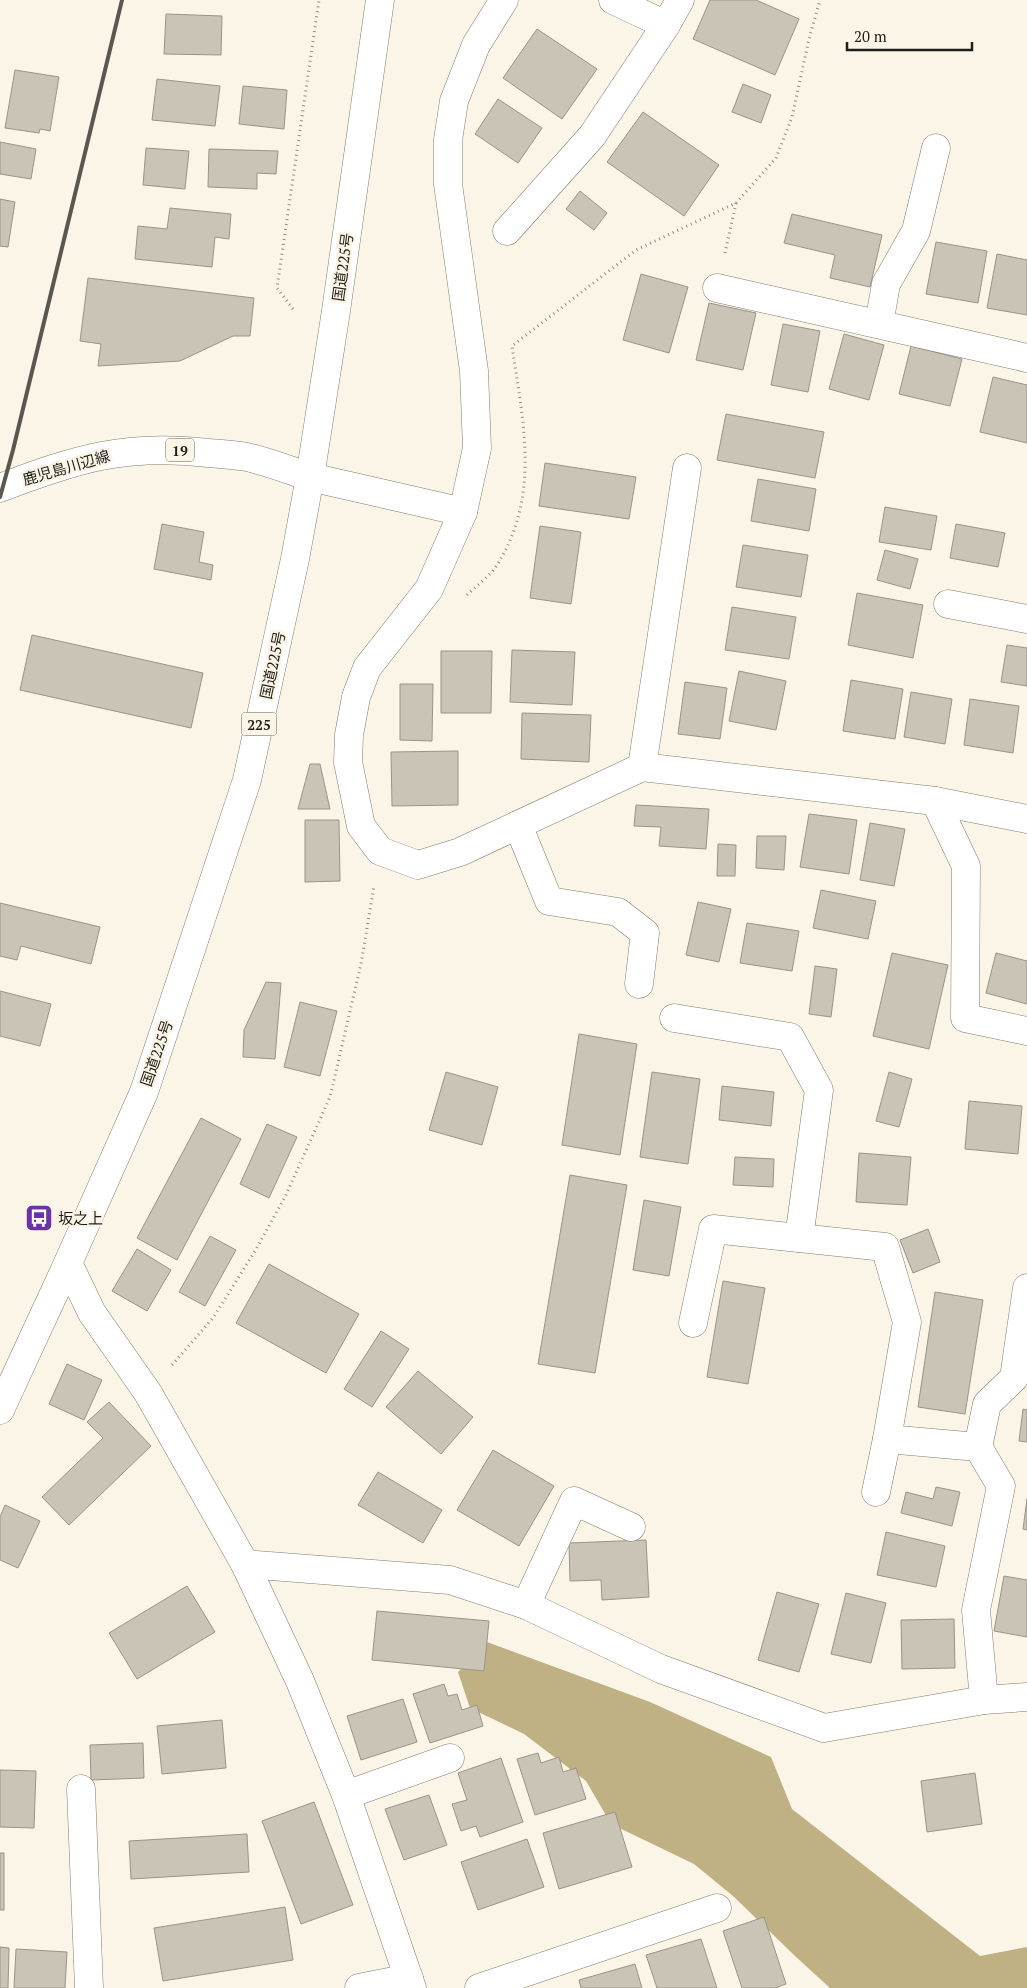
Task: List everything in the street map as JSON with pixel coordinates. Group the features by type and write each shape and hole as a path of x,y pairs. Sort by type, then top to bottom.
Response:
{"main road":[{"name":"国道225号","path":"0,1410 144,1092 247,780 295,559 310,476 380,0"},
{"path":"504,0 476,46 454,101 448,140 448,184 474,371 477,448 463,512 429,589 366,668 356,697 349,735 348,762 361,826 380,851 418,865 460,852 642,767 935,801 1027,818"},
{"path":"613,0 666,25"},
{"path":"507,231 592,136 666,25 680,0"},
{"path":"879,324 886,284 916,231 936,148"},
{"path":"718,288 1027,358"},
{"name":"鹿児島川辺線","path":"0,488 49,469 88,458 141,450 180,450 247,457 310,476 463,512"},
{"path":"642,767 687,468"},
{"path":"948,604 1027,619"},
{"path":"935,801 966,866 965,1018 1027,1031"},
{"path":"518,825 549,901 618,912 644,932 639,984"},
{"path":"674,1018 790,1037 819,1090 799,1238"},
{"path":"693,1323 713,1229 885,1247 907,1322 876,1492"},
{"path":"68,1263 92,1313 148,1393 245,1564 300,1681 346,1795 410,1983 359,1988"},
{"path":"984,1700 976,1610 1001,1486 978,1447 987,1404 1014,1378 1027,1288"},
{"path":"887,1439 978,1447"},
{"path":"526,1605 574,1501 631,1527"},
{"path":"245,1564 450,1580 526,1605 661,1670 824,1728 984,1700 1027,1697"},
{"path":"346,1795 450,1758"},
{"path":"81,1789 89,1988"},
{"path":"479,1988 718,1908"}],"path":[{"path":"293,309 277,288 319,0"},
{"path":"464,598 496,566 520,519 527,469 524,427 512,346 636,250 736,202 776,158 792,117 809,38 820,0"},
{"path":"718,288 736,202"},
{"path":"148,1393 213,1318 255,1251 286,1195 330,1096 361,964 380,851"}],"shaded area":[{"path":"487,1642 650,1702 771,1757 792,1809 980,1956 1027,1947 1027,1988 830,1988 733,1896 694,1864 611,1824 586,1781 524,1734 470,1708 458,1672"}],"building":[{"path":"710,0 756,0 799,19 775,75 693,39"},
{"path":"166,14 222,16 221,55 164,54"},
{"path":"537,29 597,69 562,119 503,78"},
{"path":"15,70 59,77 50,131 40,129 39,133 5,128"},
{"path":"157,79 220,86 215,126 152,120"},
{"path":"743,84 771,95 761,123 732,112"},
{"path":"243,86 287,90 284,129 239,124"},
{"path":"498,99 542,128 518,163 475,134"},
{"path":"643,112 719,165 684,216 607,162"},
{"path":"0,142 36,149 31,179 0,174"},
{"path":"146,148 189,151 185,189 143,185"},
{"path":"209,149 278,151 276,174 257,173 257,189 208,187"},
{"path":"580,191 607,213 594,230 566,209"},
{"path":"0,199 15,202 8,247 0,246"},
{"path":"170,208 231,214 229,239 215,237 212,267 135,259 138,226 167,229"},
{"path":"792,214 882,235 870,287 830,278 835,255 784,243"},
{"path":"936,242 987,251 978,303 926,294"},
{"path":"997,254 1027,260 1027,315 987,308"},
{"path":"641,274 688,287 669,353 623,340"},
{"path":"88,278 254,298 250,336 233,336 180,361 98,366 101,344 80,341"},
{"path":"709,303 756,313 743,370 696,360"},
{"path":"783,324 820,331 808,392 771,385"},
{"path":"844,334 884,345 869,400 829,389"},
{"path":"911,346 962,359 950,406 899,394"},
{"path":"993,377 1027,385 1027,443 980,432"},
{"path":"726,414 824,432 815,478 717,460"},
{"path":"545,463 636,477 629,519 539,506"},
{"path":"758,479 816,489 809,531 751,521"},
{"path":"885,507 937,516 931,550 879,542"},
{"path":"162,524 204,532 199,562 213,565 211,580 154,569"},
{"path":"956,524 1005,533 998,567 950,558"},
{"path":"540,526 581,532 571,604 530,598"},
{"path":"743,545 808,555 801,597 736,587"},
{"path":"885,550 918,559 910,589 877,580"},
{"path":"857,593 923,605 913,658 848,645"},
{"path":"732,607 796,617 789,659 725,650"},
{"path":"32,635 203,673 191,728 20,690"},
{"path":"1007,645 1027,648 1027,686 1001,682"},
{"path":"512,650 575,652 572,705 510,702"},
{"path":"441,651 492,651 491,713 441,713"},
{"path":"739,671 786,681 776,730 729,721"},
{"path":"851,680 903,689 895,739 843,731"},
{"path":"685,682 727,688 720,739 678,734"},
{"path":"400,684 433,684 432,741 400,740"},
{"path":"911,692 952,699 945,744 904,737"},
{"path":"970,699 1019,706 1013,753 964,745"},
{"path":"522,713 591,715 589,762 521,759"},
{"path":"458,751 458,805 392,806 391,752"},
{"path":"310,764 320,764 330,809 298,809"},
{"path":"636,805 709,809 706,849 659,846 661,827 634,826"},
{"path":"809,814 857,820 849,874 800,867"},
{"path":"305,820 339,820 340,881 305,882"},
{"path":"870,823 905,829 894,886 860,880"},
{"path":"757,836 786,836 784,870 756,868"},
{"path":"718,844 736,845 735,876 717,876"},
{"path":"821,890 876,901 868,939 813,928"},
{"path":"698,902 731,909 719,962 686,955"},
{"path":"0,903 100,927 91,964 21,946 17,960 0,956"},
{"path":"747,923 799,931 792,971 740,963"},
{"path":"892,953 948,965 929,1049 873,1036"},
{"path":"996,953 1027,961 1027,1004 986,993"},
{"path":"815,966 837,969 831,1017 809,1014"},
{"path":"266,982 281,983 275,1059 243,1057 244,1030"},
{"path":"0,991 51,1004 40,1046 0,1036"},
{"path":"300,1002 337,1011 320,1076 284,1067"},
{"path":"579,1034 637,1044 620,1155 562,1145"},
{"path":"446,1072 498,1087 482,1145 429,1130"},
{"path":"652,1072 700,1079 688,1164 640,1157"},
{"path":"889,1072 912,1079 899,1127 876,1121"},
{"path":"722,1086 774,1092 771,1126 719,1120"},
{"path":"969,1101 1022,1106 1018,1154 965,1149"},
{"path":"201,1118 241,1139 177,1260 137,1238"},
{"path":"267,1124 297,1137 269,1198 240,1184"},
{"path":"859,1153 911,1157 907,1205 856,1202"},
{"path":"735,1157 774,1159 773,1187 733,1185"},
{"path":"570,1175 627,1185 595,1373 538,1364"},
{"path":"644,1200 681,1207 669,1276 633,1270"},
{"path":"928,1229 940,1262 913,1273 900,1240"},
{"path":"210,1236 236,1250 205,1306 179,1292"},
{"path":"137,1249 171,1270 147,1311 112,1291"},
{"path":"269,1264 359,1314 326,1373 236,1323"},
{"path":"723,1281 765,1288 748,1384 707,1377"},
{"path":"935,1292 983,1300 965,1414 918,1407"},
{"path":"381,1331 409,1349 372,1407 344,1389"},
{"path":"67,1364 102,1380 84,1420 49,1404"},
{"path":"418,1371 473,1417 441,1454 386,1407"},
{"path":"109,1402 151,1446 69,1525 42,1497 103,1438 87,1422"},
{"path":"1023,1409 1027,1410 1027,1442 1019,1441"},
{"path":"493,1450 554,1486 519,1546 457,1510"},
{"path":"378,1472 442,1510 423,1543 358,1505"},
{"path":"936,1487 960,1492 952,1526 901,1513 906,1492 933,1499"},
{"path":"1027,1499 1027,1530 1023,1529"},
{"path":"5,1505 40,1521 18,1568 0,1560 0,1517"},
{"path":"886,1532 945,1546 936,1587 877,1575"},
{"path":"646,1540 649,1597 602,1600 601,1580 570,1581 569,1543"},
{"path":"1004,1576 1027,1580 1027,1637 994,1631"},
{"path":"187,1586 215,1632 137,1679 109,1633"},
{"path":"777,1592 819,1604 799,1672 758,1660"},
{"path":"846,1593 886,1603 871,1663 831,1654"},
{"path":"377,1611 489,1621 484,1671 372,1660"},
{"path":"954,1619 955,1668 902,1669 901,1620"},
{"path":"444,1684 448,1696 457,1694 462,1710 477,1705 483,1726 430,1743 413,1694"},
{"path":"403,1699 417,1742 361,1760 347,1716"},
{"path":"222,1720 226,1768 162,1774 157,1726"},
{"path":"143,1743 144,1778 91,1780 90,1745"},
{"path":"538,1753 541,1763 559,1757 563,1772 576,1768 586,1799 535,1815 517,1759"},
{"path":"501,1758 523,1822 480,1837 476,1826 461,1831 452,1804 467,1800 458,1773"},
{"path":"0,1770 36,1771 34,1828 0,1827"},
{"path":"975,1773 982,1824 927,1832 921,1781"},
{"path":"429,1795 447,1845 404,1860 385,1809"},
{"path":"314,1802 353,1905 301,1924 262,1821"},
{"path":"615,1812 632,1867 559,1889 543,1833"},
{"path":"247,1834 249,1872 131,1879 129,1841"},
{"path":"527,1839 544,1887 478,1910 461,1862"},
{"path":"0,1853 4,1853 4,1910 0,1910"},
{"path":"285,1907 293,1960 163,1981 154,1928"},
{"path":"764,1917 786,1984 775,1988 742,1988 723,1931"},
{"path":"701,1939 717,1988 657,1988 646,1955"},
{"path":"0,1947 9,1948 8,1988 0,1988"},
{"path":"16,1949 67,1952 65,1988 14,1988"},
{"path":"635,1964 642,1988 581,1988 579,1980"}],"railway":[{"path":"0,497 122,0"}],"place":[{"name":"坂之上","path":"39,1218"}]}
